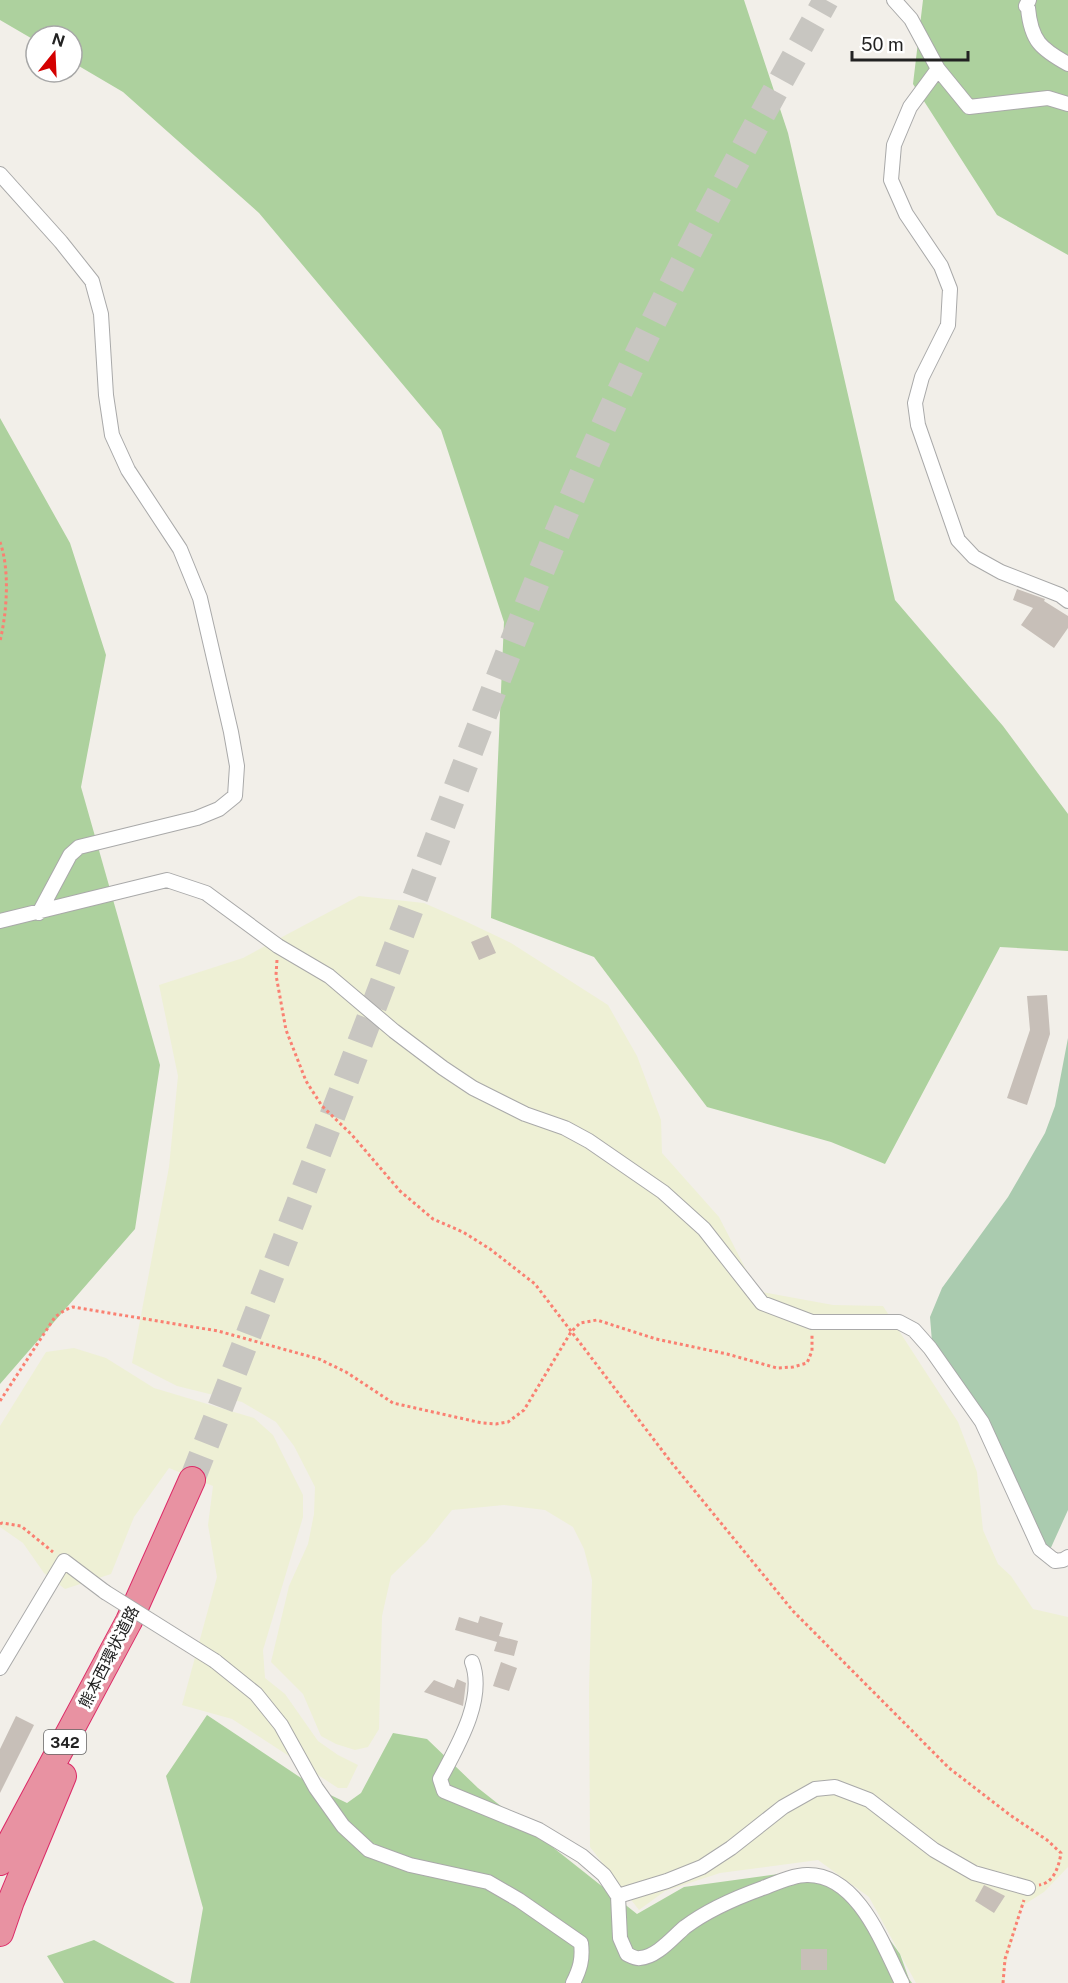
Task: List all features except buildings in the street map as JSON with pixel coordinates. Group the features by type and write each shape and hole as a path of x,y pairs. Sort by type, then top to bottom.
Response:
{"highway":[{"name":"熊本西環状道路","path":"0,1862 129,1621 192,1480"},
{"path":"0,1836 129,1621"},
{"path":"0,1933 11,1901 129,1621"}],"street":[{"path":"894,0 911,19 938,69 969,107 1048,98 1068,104"},
{"path":"1029,0 1026,6 1037,42 1045,51 1068,64"},
{"path":"938,69 910,107 894,145 891,180 906,214 941,266 950,289 948,325 922,377 915,403 918,425 958,540 974,557 992,567 1060,595 1068,601"},
{"path":"0,174 61,242 92,282 101,314 106,394 112,435 128,470 180,549 200,598 237,766 235,796 219,809 197,818 79,847 70,855 39,913"},
{"path":"0,921 167,880 206,893 278,946 329,976 394,1031 473,1088 525,1114 573,1133 654,1186 704,1229 762,1303 812,1322 899,1322 914,1330 930,1348 982,1422 1040,1548 1054,1561 1068,1557"},
{"path":"0,1668 64,1561 105,1592 215,1661 256,1694 281,1725 316,1788 343,1826 369,1850 410,1865 488,1882 519,1900 581,1943 583,1957 580,1970 573,1983"},
{"path":"472,1662 476,1672 475,1692 468,1724 440,1779 444,1791 539,1830 582,1856 604,1875 618,1896 620,1938 627,1954 639,1959 652,1954 701,1915 732,1899 805,1875 828,1878 845,1890 867,1914 902,1983"},
{"path":"618,1896 667,1881 702,1867 783,1807 815,1789 835,1787 868,1800 934,1850 974,1873 1028,1887"}],"path":[{"path":"0,542 5,564 5,621 0,640"},
{"path":"278,946 276,975 286,1030 306,1081 322,1106 352,1135 408,1198 434,1219 463,1232 490,1249 535,1284 671,1462 793,1611 949,1768 1047,1840 1061,1853 1059,1864 1046,1884 1028,1887 1005,1959 1004,1983"},
{"path":"0,1401 55,1317 73,1306 218,1331 319,1359 346,1372 393,1403 482,1423 496,1424 508,1422 524,1410 571,1332 580,1323 597,1320 656,1338 777,1368 794,1367 807,1363 812,1351 812,1322"},
{"path":"0,1524 21,1526 64,1561"}],"green space":[{"path":"0,0 744,0 788,133 895,600 1003,726 1068,814 1068,951 1000,947 885,1164 831,1142 707,1107 594,957 491,918 504,622 441,430 259,213 123,92 84,69 84,24 24,24 24,34 0,20"},
{"path":"923,0 1068,0 1068,255 997,215 913,84"},
{"path":"0,418 70,543 106,655 81,787 160,1065 135,1229 0,1384"},
{"path":"359,896 424,903 511,943 608,1005 637,1056 661,1120 662,1153 719,1217 757,1291 833,1305 883,1306 958,1422 977,1472 983,1530 998,1564 1011,1576 1033,1609 1068,1617 1068,1867 1044,1892 1022,1906 1004,1972 1005,1983 916,1983 869,1897 818,1860 720,1873 665,1891 639,1910 590,1847 589,1689 592,1580 584,1549 573,1527 545,1510 504,1505 452,1510 427,1541 391,1576 382,1616 379,1729 368,1747 355,1750 321,1736 303,1694 271,1662 289,1586 308,1544 314,1514 315,1487 294,1446 276,1422 242,1402 177,1386 132,1363 169,1167 178,1076 159,985 243,958"},
{"path":"1068,1038 1068,1510 1049,1552 932,1342 930,1317 942,1288 1008,1197 1045,1133 1055,1106"},
{"path":"74,1348 106,1358 154,1388 254,1418 273,1435 303,1495 303,1517 263,1650 265,1678 285,1694 318,1741 358,1765 347,1788 338,1788 232,1719 182,1705 217,1577 208,1525 213,1486 169,1468 134,1517 111,1574 65,1589 44,1573 23,1543 0,1527 0,1426 46,1352"},
{"path":"207,1715 316,1788 347,1803 361,1793 393,1733 427,1739 478,1788 637,1914 684,1887 816,1869 840,1881 863,1902 900,1954 912,1983 190,1983 203,1908 166,1776"},
{"path":"94,1940 175,1983 64,1983 47,1956"}],"tunnel":[{"path":"192,1480 484,716 572,498 630,370 692,245 826,0"}]}
